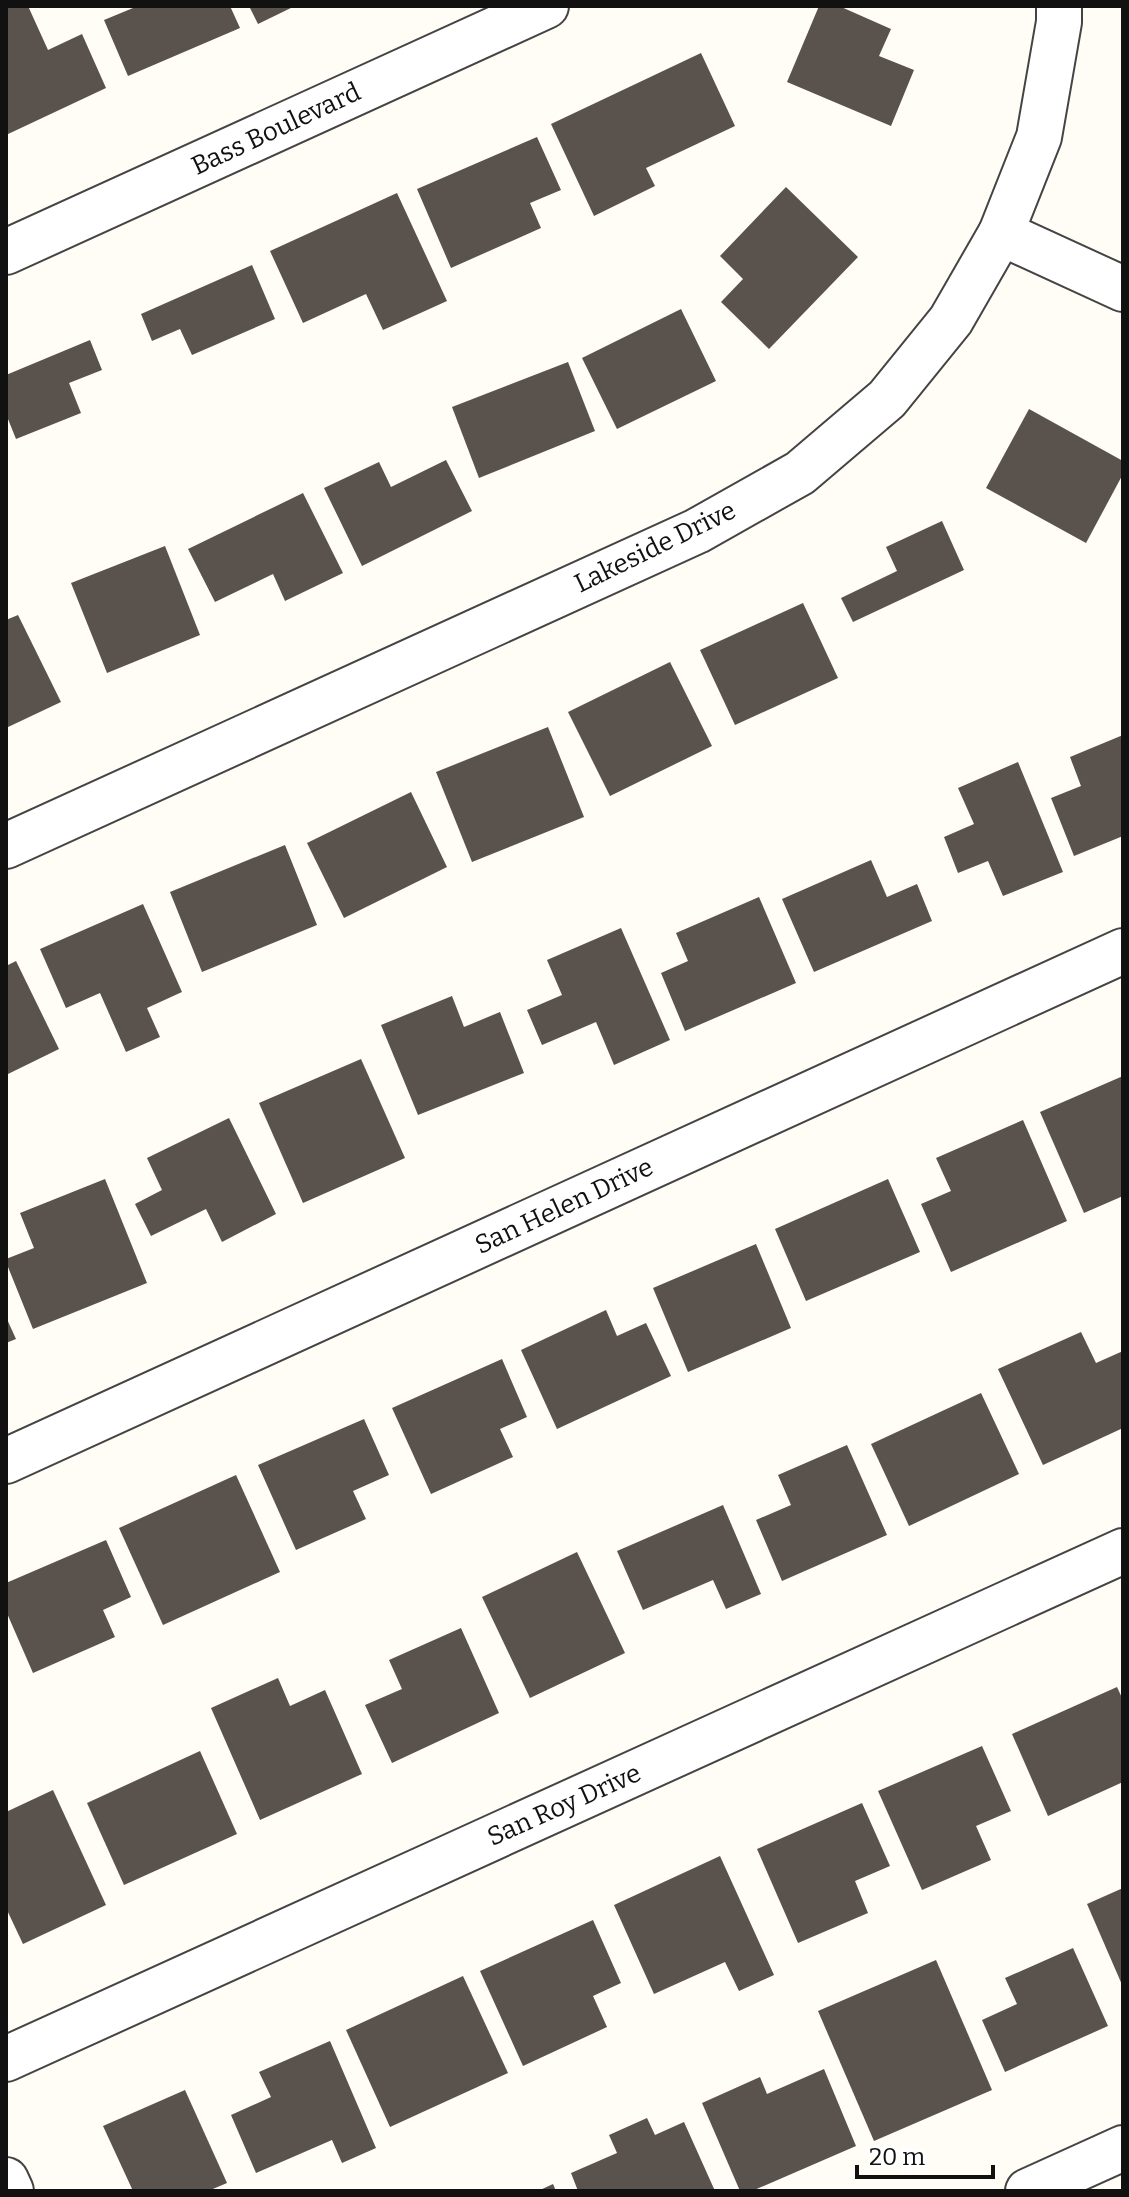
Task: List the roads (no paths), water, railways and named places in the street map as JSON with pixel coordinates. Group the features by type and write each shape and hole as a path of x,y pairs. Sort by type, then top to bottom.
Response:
{"street":[{"name":"Bass Boulevard","path":"6,252 546,6"},
{"name":"Lakeside Drive","path":"6,846 697,531 800,473 887,399 951,320 1001,233 1039,137 1059,22 1059,6"},
{"path":"1001,233 1123,289"},
{"name":"San Helen Drive","path":"6,1461 1123,951"},
{"name":"San Roy Drive","path":"6,2059 1123,1551"},
{"path":"1028,2191 1123,2148"},
{"path":"6,2180 11,2191"}]}
